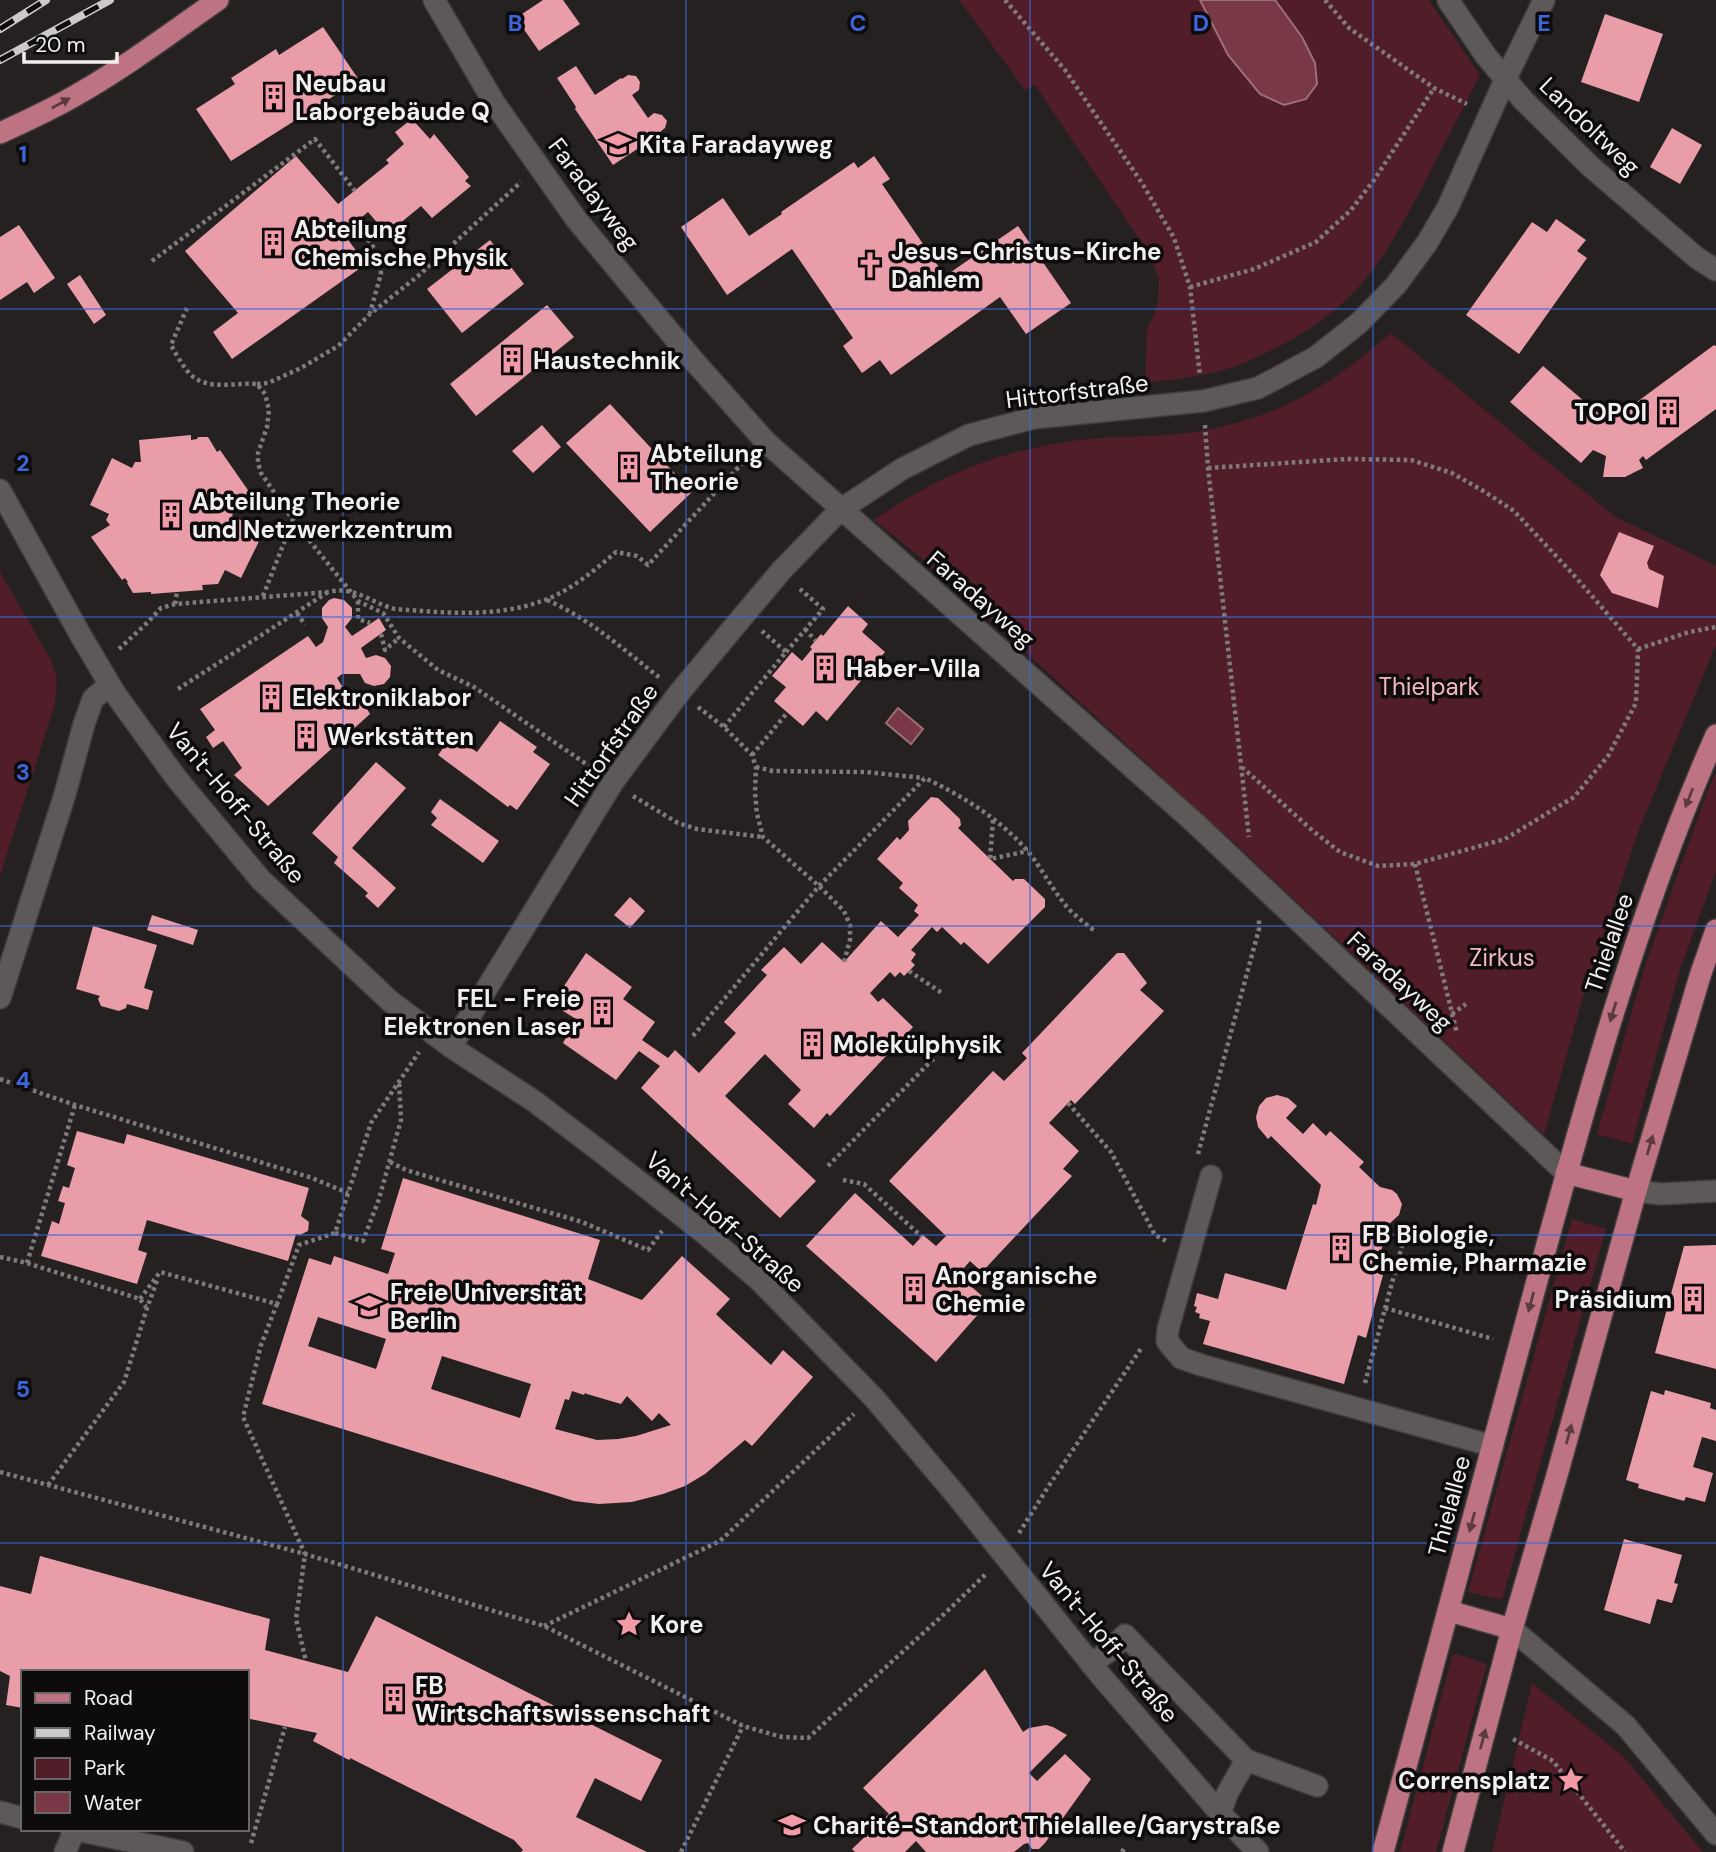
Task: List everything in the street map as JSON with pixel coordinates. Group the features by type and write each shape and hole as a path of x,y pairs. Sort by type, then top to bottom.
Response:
{"main road":[{"path":"0,133 51,109 111,74 218,0"},
{"name":"Thielallee","path":"1383,1852 1566,1173 1629,962 1692,790 1716,735"},
{"path":"1453,1852 1512,1629 1636,1191 1716,930"},
{"path":"1566,1173 1636,1191"},
{"path":"1449,1611 1512,1629"}],"street":[{"name":"Faradayweg","path":"434,0 495,104 576,219 693,360 766,442 1195,823 1566,1173"},
{"name":"Landoltweg","path":"1448,0 1505,80 1590,166 1697,258 1716,270"},
{"name":"Hittorfstraße","path":"451,1047 613,782 679,692 780,571 840,510 902,469 969,435 1034,418 1203,401 1258,388 1316,357 1359,323 1396,285 1427,243 1448,207 1544,0"},
{"name":"Van't-Hoff-Straße","path":"0,490 109,685 177,779 261,880 390,1001 451,1047 534,1101 704,1233 760,1281 874,1398 1091,1664 1220,1813 1258,1852"},
{"path":"0,998 65,794 84,724 93,699 109,685"},
{"path":"1204,1169 1168,1329 1167,1341 1181,1358 1493,1446"},
{"path":"1636,1191 1661,1194 1716,1191"},
{"path":"1512,1629 1626,1726 1716,1834"},
{"path":"1091,1664 1112,1649 1125,1635 1246,1760 1317,1786"},
{"path":"1220,1813 1246,1760"},
{"path":"0,1812 21,1817"},
{"path":"65,1852 73,1831"},
{"path":"78,1831 183,1852"}],"path":[{"path":"1005,0 1065,70 1142,183 1174,238 1190,287 1201,384"},
{"path":"1325,0 1349,28 1434,88 1472,107"},
{"path":"1190,287 1254,269 1316,242 1351,210 1374,180 1434,88"},
{"path":"152,261 315,139 355,191"},
{"path":"187,308 171,345 189,373 202,383 220,386 268,383 301,368 338,346 370,314 418,276 523,180"},
{"path":"356,222 380,257 381,274 370,314"},
{"path":"257,384 265,394 269,410 267,427 258,453 261,473 293,520 358,601 383,612 399,638 438,670 474,687 595,771"},
{"path":"1205,425 1250,840"},
{"path":"178,689 329,592 338,589 394,608 462,614 512,610 546,600 588,576 616,552 637,556 648,565 751,454"},
{"path":"1208,468 1347,459 1411,460 1452,473 1514,511 1572,572 1638,649 1636,703 1608,756 1574,797 1505,839 1415,864 1378,866 1340,852 1243,768"},
{"path":"263,596 293,520"},
{"path":"724,727 822,609 795,584"},
{"path":"175,604 177,592"},
{"path":"115,652 161,608 175,604 329,592"},
{"path":"546,600 592,625 659,677"},
{"path":"358,601 358,619 370,623"},
{"path":"297,613 305,625"},
{"path":"1638,649 1689,632 1716,627"},
{"path":"759,628 786,652"},
{"path":"805,629 816,641"},
{"path":"381,634 384,650 399,638"},
{"path":"697,706 724,727 752,755 756,767 757,814 763,837 844,911 850,925 850,940 844,962"},
{"path":"752,755 787,712"},
{"path":"756,767 773,771 865,772 925,778 975,805 993,819 1028,851 1068,908 1096,932"},
{"path":"693,1036 819,886 925,778"},
{"path":"632,795 678,823 697,829 763,837"},
{"path":"993,819 990,859 1028,851"},
{"path":"1415,864 1457,1035"},
{"path":"1204,1169 1259,918"},
{"path":"909,971 942,993"},
{"path":"1452,1014 1466,1004"},
{"path":"335,1233 371,1124 421,1049"},
{"path":"828,1166 935,1057"},
{"path":"0,1079 312,1178 348,1193"},
{"path":"306,1661 296,1619 305,1554 243,1417 261,1345 299,1245 335,1233 363,1241 401,1120 399,1081"},
{"path":"1068,1104 1111,1152 1155,1235 1172,1245"},
{"path":"27,1263 75,1105"},
{"path":"390,1162 406,1170 582,1222 648,1250 664,1228"},
{"path":"843,1180 864,1184 922,1237"},
{"path":"1359,1408 1406,1231"},
{"path":"0,1257 140,1299 147,1308"},
{"path":"140,1299 160,1272"},
{"path":"160,1272 277,1304"},
{"path":"48,1485 124,1382 160,1272"},
{"path":"1385,1308 1493,1339"},
{"path":"1017,1537 1142,1348 1146,1335"},
{"path":"544,1626 720,1541 856,1412"},
{"path":"0,1472 305,1554 544,1626 743,1726 782,1737 808,1738 989,1571"},
{"path":"681,1852 743,1726"},
{"path":"251,1843 285,1727"},
{"path":"1513,1739 1553,1761 1625,1852"},
{"path":"1122,1852 1125,1846"}],"green space":[{"path":"959,0 1429,0 1480,75 1393,240 1372,271 1347,299 1296,337 1239,365 1204,374 1145,383 1147,328 1158,301 1159,280 1150,255 1035,85 1025,90"},
{"name":"Thielpark","path":"1391,333 1614,516 1716,566 1716,645 1640,827 1586,986 1544,1135 1241,849 924,560 874,520 946,478 1023,450 1079,440 1195,432 1267,413 1285,406 1332,379"},
{"path":"0,572 51,660 57,678 55,704 0,876"},
{"path":"1716,772 1716,871 1680,969 1632,1144 1597,1134 1645,966"},
{"path":"1572,1219 1606,1229 1502,1600 1468,1592"},
{"path":"1453,1653 1487,1664 1436,1852 1400,1852"},
{"path":"1532,1683 1623,1756 1703,1852 1492,1852"}],"water":[{"path":"1200,0 1275,0 1302,37 1315,63 1317,84 1306,99 1284,105 1260,94 1228,55"},
{"path":"898,708 923,729 911,744 886,723"}],"building":[{"path":"543,0 563,0 580,24 539,51 516,18"},
{"path":"1605,14 1663,34 1639,102 1581,82"},
{"name":"Neubau Laborgebäude Q","path":"323,27 359,80 231,161 196,109 235,84 231,78 276,49 279,55"},
{"path":"576,66 595,95 621,78 636,76 640,82 639,90 632,95 648,118 654,113 662,115 667,121 665,128 613,165 557,78"},
{"name":"Abteilung Chemische Physik","path":"412,119 430,139 434,134 469,177 465,181 471,186 432,218 421,206 387,234 368,212 343,233 366,264 232,359 213,332 238,313 185,251 296,156 338,204 389,163 386,160 404,144 395,132"},
{"path":"1672,128 1702,145 1680,184 1650,167"},
{"name":"Jesus-Christus-Kirche Dahlem","path":"874,156 890,179 882,184 945,276 1018,226 1071,303 1026,334 1000,297 891,375 880,360 862,373 843,346 853,338 792,249 727,295 681,227 723,198 749,236 854,162 858,168"},
{"name":"TOPOI","path":"1556,219 1586,240 1577,251 1587,258 1519,354 1466,315 1532,222 1547,232"},
{"path":"19,225 55,278 34,293 27,282 0,300 0,237"},
{"path":"490,240 524,284 462,333 427,289"},
{"path":"80,275 106,315 94,324 67,284"},
{"name":"Haustechnik","path":"547,305 574,337 476,416 450,384"},
{"name":"TOPOI","path":"1714,345 1716,409 1646,460 1643,456 1639,460 1643,468 1625,477 1603,477 1606,456 1593,450 1581,463 1510,402 1543,366 1605,419 1607,418 1604,413 1608,406 1617,408 1618,416"},
{"name":"Abteilung Theorie","path":"610,404 692,492 650,532 566,443"},
{"path":"542,425 561,447 533,473 512,451"},
{"name":"Abteilung Theorie und Netzwerkzentrum","path":"191,435 191,440 208,437 250,493 231,505 234,511 232,516 264,531 241,578 225,570 218,584 202,585 203,590 133,593 125,578 122,580 91,537 110,525 106,520 109,514 90,505 112,458 132,468 135,462 141,462 139,440"},
{"path":"1619,532 1654,546 1647,563 1649,569 1664,576 1658,608 1612,593 1600,575"},
{"path":"334,598 344,600 352,608 352,618 345,627 352,636 379,618 386,630 361,648 366,658 376,655 385,658 391,666 390,677 384,684 374,686 365,683 360,674 342,674 337,678 348,696 356,690 370,714 268,806 234,775 242,768 223,741 213,748 206,737 215,730 200,709 308,636 316,647 323,642 328,627 322,618 322,608"},
{"name":"Haber-Villa","path":"848,606 868,624 862,632 885,652 827,721 816,711 803,726 774,701 786,687 772,676 792,652 802,661 812,649 810,647"},
{"path":"500,721 537,747 533,752 550,764 517,810 510,805 508,807 438,755 452,736 477,752"},
{"path":"376,762 406,788 352,848 396,888 378,908 365,896 368,893 334,863 338,857 312,833"},
{"path":"931,797 938,798 960,819 961,825 958,828 1013,881 1024,879 1045,899 1045,907 988,964 964,942 961,945 942,927 937,932 932,927 911,950 916,954 911,961 915,965 904,976 900,972 895,977 890,972 870,993 878,1002 883,998 913,1027 830,1116 827,1113 814,1128 788,1104 801,1090 765,1054 725,1096 816,1181 780,1218 641,1088 660,1066 639,1051 616,1080 563,1043 576,1019 552,1004 586,953 632,987 623,999 655,1022 642,1040 668,1058 675,1050 699,1073 736,1033 724,1022 767,975 761,970 784,947 801,964 822,942 844,962 881,921 898,937 919,915 914,911 918,905 899,888 903,883 877,859 897,837 900,840 909,830 908,821"},
{"path":"440,799 499,841 483,863 431,825 437,818 431,812"},
{"path":"630,897 645,911 630,928 614,915"},
{"path":"152,915 198,930 193,945 147,930"},
{"path":"93,926 157,945 144,988 153,991 148,1010 127,1004 126,1008 119,1011 101,1006 98,999 100,996 76,989"},
{"path":"1117,953 1124,953 1147,983 1140,990 1164,1011 1075,1104 1071,1100 1049,1123 1079,1151 1063,1169 1072,1176 982,1272 970,1261 958,1275 989,1302 936,1362 806,1246 855,1193 913,1246 923,1235 936,1246 946,1236 889,1181 993,1071 1004,1081 1027,1058 1022,1053"},
{"name":"FB Biologie, Chemie, Pharmazie","path":"1277,1095 1288,1098 1297,1106 1286,1118 1303,1134 1313,1123 1326,1136 1330,1131 1364,1162 1359,1167 1380,1187 1397,1194 1402,1204 1399,1215 1389,1224 1375,1272 1383,1275 1366,1338 1358,1335 1344,1384 1203,1344 1210,1321 1199,1318 1200,1314 1195,1312 1197,1293 1218,1299 1225,1273 1286,1290 1321,1185 1271,1136 1268,1139 1258,1127 1256,1117 1259,1106 1266,1098"},
{"path":"77,1131 124,1144 127,1134 309,1188 301,1216 309,1222 308,1231 296,1234 288,1261 147,1220 138,1250 147,1253 137,1284 41,1256 52,1221 59,1224 65,1203 58,1201 63,1186 69,1188 75,1168 67,1165"},
{"path":"403,1178 600,1240 588,1279 642,1300 682,1256 730,1299 716,1314 721,1319 771,1365 783,1350 813,1377 752,1446 745,1440 705,1474 685,1486 632,1502 599,1504 574,1501 262,1404 309,1258 331,1265 334,1256 388,1274 395,1253 381,1249","holes":["318,1317 386,1339 376,1369 308,1346","442,1356 531,1384 520,1418 431,1389","572,1391 621,1404 627,1396 652,1421 659,1413 671,1425 636,1436 597,1440 555,1429 565,1399 569,1400"]},
{"name":"Präsidium","path":"1716,1245 1716,1369 1655,1353 1684,1246"},
{"path":"1665,1390 1711,1403 1710,1408 1716,1410 1716,1441 1702,1437 1693,1467 1713,1473 1705,1502 1686,1497 1684,1501 1638,1488 1639,1484 1626,1480 1651,1391 1664,1395"},
{"path":"1624,1539 1682,1555 1674,1583 1678,1584 1672,1603 1657,1599 1650,1624 1604,1610"},
{"name":"FB Wirtschaftswissenschaft","path":"40,1556 270,1619 265,1650 348,1672 376,1616 662,1760 641,1801 595,1778 576,1817 647,1852 521,1852 523,1850 514,1840 313,1741 317,1733 250,1719 248,1725 248,1670 21,1670 21,1708 6,1705 10,1676 0,1671 0,1586 31,1594"},
{"path":"985,1669 1023,1732 1046,1725 1067,1735 1029,1773 1037,1781 1065,1754 1091,1779 1039,1849 1032,1849 1028,1843 1014,1852 926,1852 916,1841 905,1852 855,1852 852,1849 889,1814 863,1788"}],"railway":[{"path":"0,29 46,0"},
{"path":"0,60 110,0"}],"place":[{"name":"Neubau Laborgebäude Q","path":"274,97"},
{"name":"Kita Faradayweg","path":"618,144"},
{"name":"Abteilung Chemische Physik","path":"273,243"},
{"name":"Jesus-Christus-Kirche Dahlem","path":"870,265"},
{"name":"Haustechnik","path":"512,360"},
{"name":"TOPOI","path":"1668,412"},
{"name":"Abteilung Theorie","path":"629,467"},
{"name":"Abteilung Theorie und Netzwerkzentrum","path":"171,515"},
{"name":"Haber-Villa","path":"825,668"},
{"name":"Elektroniklabor","path":"271,697"},
{"name":"Werkstätten","path":"306,736"},
{"name":"FEL - Freie Elektronen Laser","path":"602,1012"},
{"name":"Molekülphysik","path":"812,1044"},
{"name":"FB Biologie, Chemie, Pharmazie","path":"1341,1248"},
{"name":"Anorganische Chemie","path":"914,1289"},
{"name":"Präsidium","path":"1693,1299"},
{"name":"Freie Universität Berlin","path":"369,1306"},
{"name":"Kore","path":"629,1624"},
{"name":"FB Wirtschaftswissenschaft","path":"394,1699"},
{"name":"Corrensplatz","path":"1571,1780"},
{"name":"Charité-Standort Thielallee/Garystraße","path":"792,1825"}],"park label":[{"name":"Zirkus","path":"1502,957"}]}
